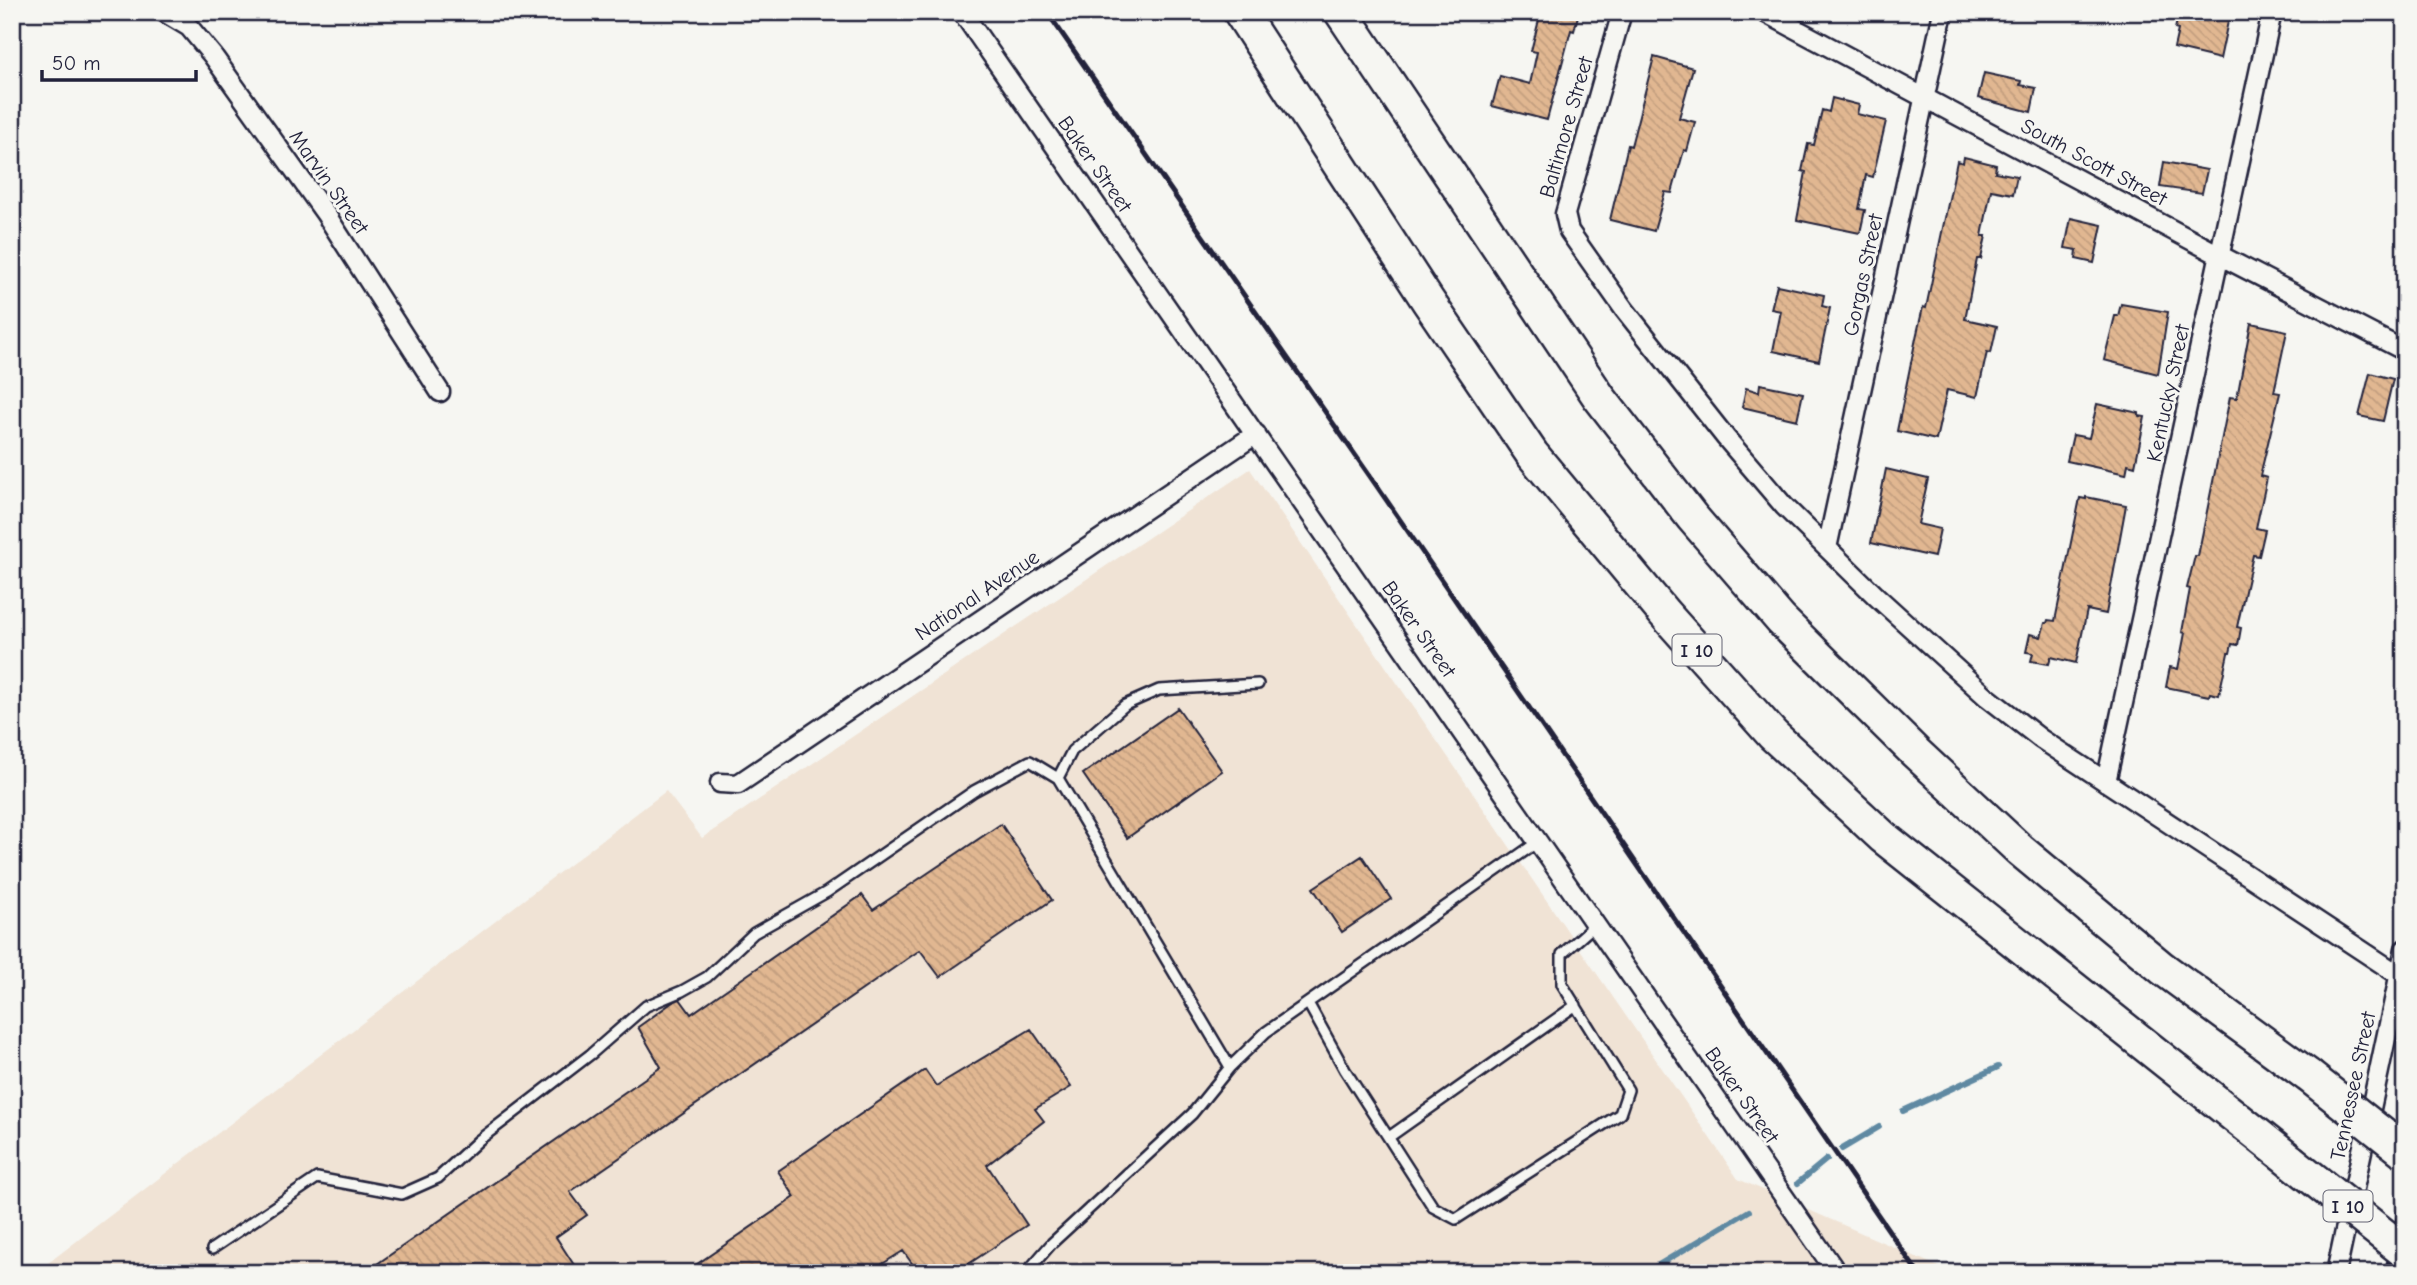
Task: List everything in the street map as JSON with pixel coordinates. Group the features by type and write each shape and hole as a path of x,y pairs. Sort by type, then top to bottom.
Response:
{"highway":[{"name":"I 10","path":"1240,12 1428,301 1532,454 1664,613 1773,735 1883,836 2405,1252"},
{"path":"1341,12 1600,397 1692,517 1781,621 2020,850 2162,968 2309,1076 2405,1152"}],"street":[{"name":"Marvin Street","path":"164,12 189,27 213,56 325,213 440,392"},
{"name":"Baker Street","path":"962,12 1837,1273"},
{"name":"Baltimore Street","path":"1622,12 1566,214 1569,232 1624,309 1726,438 1784,506 1827,548"},
{"name":"South Scott Street","path":"1764,12 2405,351"},
{"name":"Gorgas Street","path":"1827,548 1943,12"},
{"name":"Kentucky Street","path":"2106,782 2272,12"},
{"name":"National Avenue","path":"720,783 738,784 1256,433"},
{"path":"1827,548 1987,697 2041,739 2399,975"},
{"name":"Tennessee Street","path":"2336,1273 2405,949"}],"lane":[{"path":"1058,778 1072,751 1125,705 1159,690 1258,684"},
{"path":"212,1249 317,1178 402,1194 438,1178 479,1140 590,1054 646,1006 682,991 707,976 754,933 827,892 975,791 1030,761 1058,778 1230,1067"},
{"path":"1026,1273 1052,1243 1192,1114 1230,1067 1266,1032 1539,841"},
{"path":"1308,1003 1345,1070 1433,1207 1456,1219 1620,1114 1628,1090 1563,984 1562,954 1596,924"},
{"path":"1389,1137 1576,1005"}],"shaded area":[{"path":"1250,469 1738,1179 1953,1273 35,1273 666,791 702,838"}],"building":[{"path":"1541,12 1579,12 1574,31 1571,30 1547,120 1492,106 1500,76 1530,84 1537,52 1531,51"},
{"path":"2179,12 2230,12 2220,59 2174,48"},
{"path":"1654,57 1693,68 1679,118 1695,122 1672,193 1665,192 1654,231 1610,220 1628,145 1631,146"},
{"path":"1984,73 2021,81 2020,85 2036,88 2031,112 1978,98"},
{"path":"1832,98 1859,105 1857,114 1886,121 1873,177 1866,175 1859,209 1865,210 1860,233 1797,220 1808,144 1814,145 1822,110 1829,112"},
{"path":"1964,157 1996,165 1995,172 2017,176 2013,194 1991,190 1982,236 1986,236 1981,259 1977,259 1965,319 1997,326 1991,353 1987,352 1977,397 1947,390 1936,440 1897,431 1957,161 1963,163"},
{"path":"2164,162 2207,170 2202,193 2160,187"},
{"path":"2071,218 2102,225 2094,263 2076,259 2077,250 2065,248"},
{"path":"1777,285 1824,295 1822,306 1830,308 1819,361 1773,351 1781,311 1771,309"},
{"path":"2121,304 2168,312 2158,374 2104,360 2115,316 2118,316"},
{"path":"2251,323 2287,331 2274,392 2280,393 2260,476 2267,478 2256,528 2265,530 2259,556 2253,555 2237,627 2241,628 2238,645 2232,644 2228,653 2219,695 2210,693 2209,696 2166,687 2170,667 2178,669 2190,589 2187,588 2195,556 2198,556 2230,397 2237,398"},
{"path":"2370,373 2393,379 2383,421 2359,416"},
{"path":"1760,384 1803,393 1797,420 1742,407 1746,388 1759,392"},
{"path":"2097,404 2139,413 2139,416 2145,417 2135,466 2128,464 2126,474 2067,461 2073,435 2089,438"},
{"path":"1886,469 1928,479 1918,524 1940,529 1934,557 1871,543"},
{"path":"2080,498 2126,505 2106,614 2087,610 2076,663 2051,657 2049,664 2031,661 2033,653 2026,652 2030,634 2041,637 2045,623 2048,620 2055,621"},
{"path":"1178,708 1222,771 1127,838 1083,774"},
{"path":"1001,824 1052,900 940,977 920,950 570,1192 587,1215 556,1237 574,1265 563,1273 364,1273 661,1067 638,1027 673,1002 680,999 691,1014 862,895 873,910"},
{"path":"1362,856 1391,899 1342,932 1313,888"},
{"path":"1031,1029 1071,1087 1035,1109 1044,1121 987,1165 1027,1225 955,1273 919,1273 903,1251 868,1273 684,1273 795,1197 778,1171 925,1070 936,1086"}],"waterway":[{"path":"1903,1111 1998,1067"},
{"path":"1842,1149 1879,1127"},
{"path":"1798,1183 1827,1159"},
{"path":"1645,1273 1749,1211"},
{"path":"1205,1273 1316,1273"}],"railway":[{"path":"1047,12 1918,1273"},
{"path":"2386,1273 2405,1185"}]}
